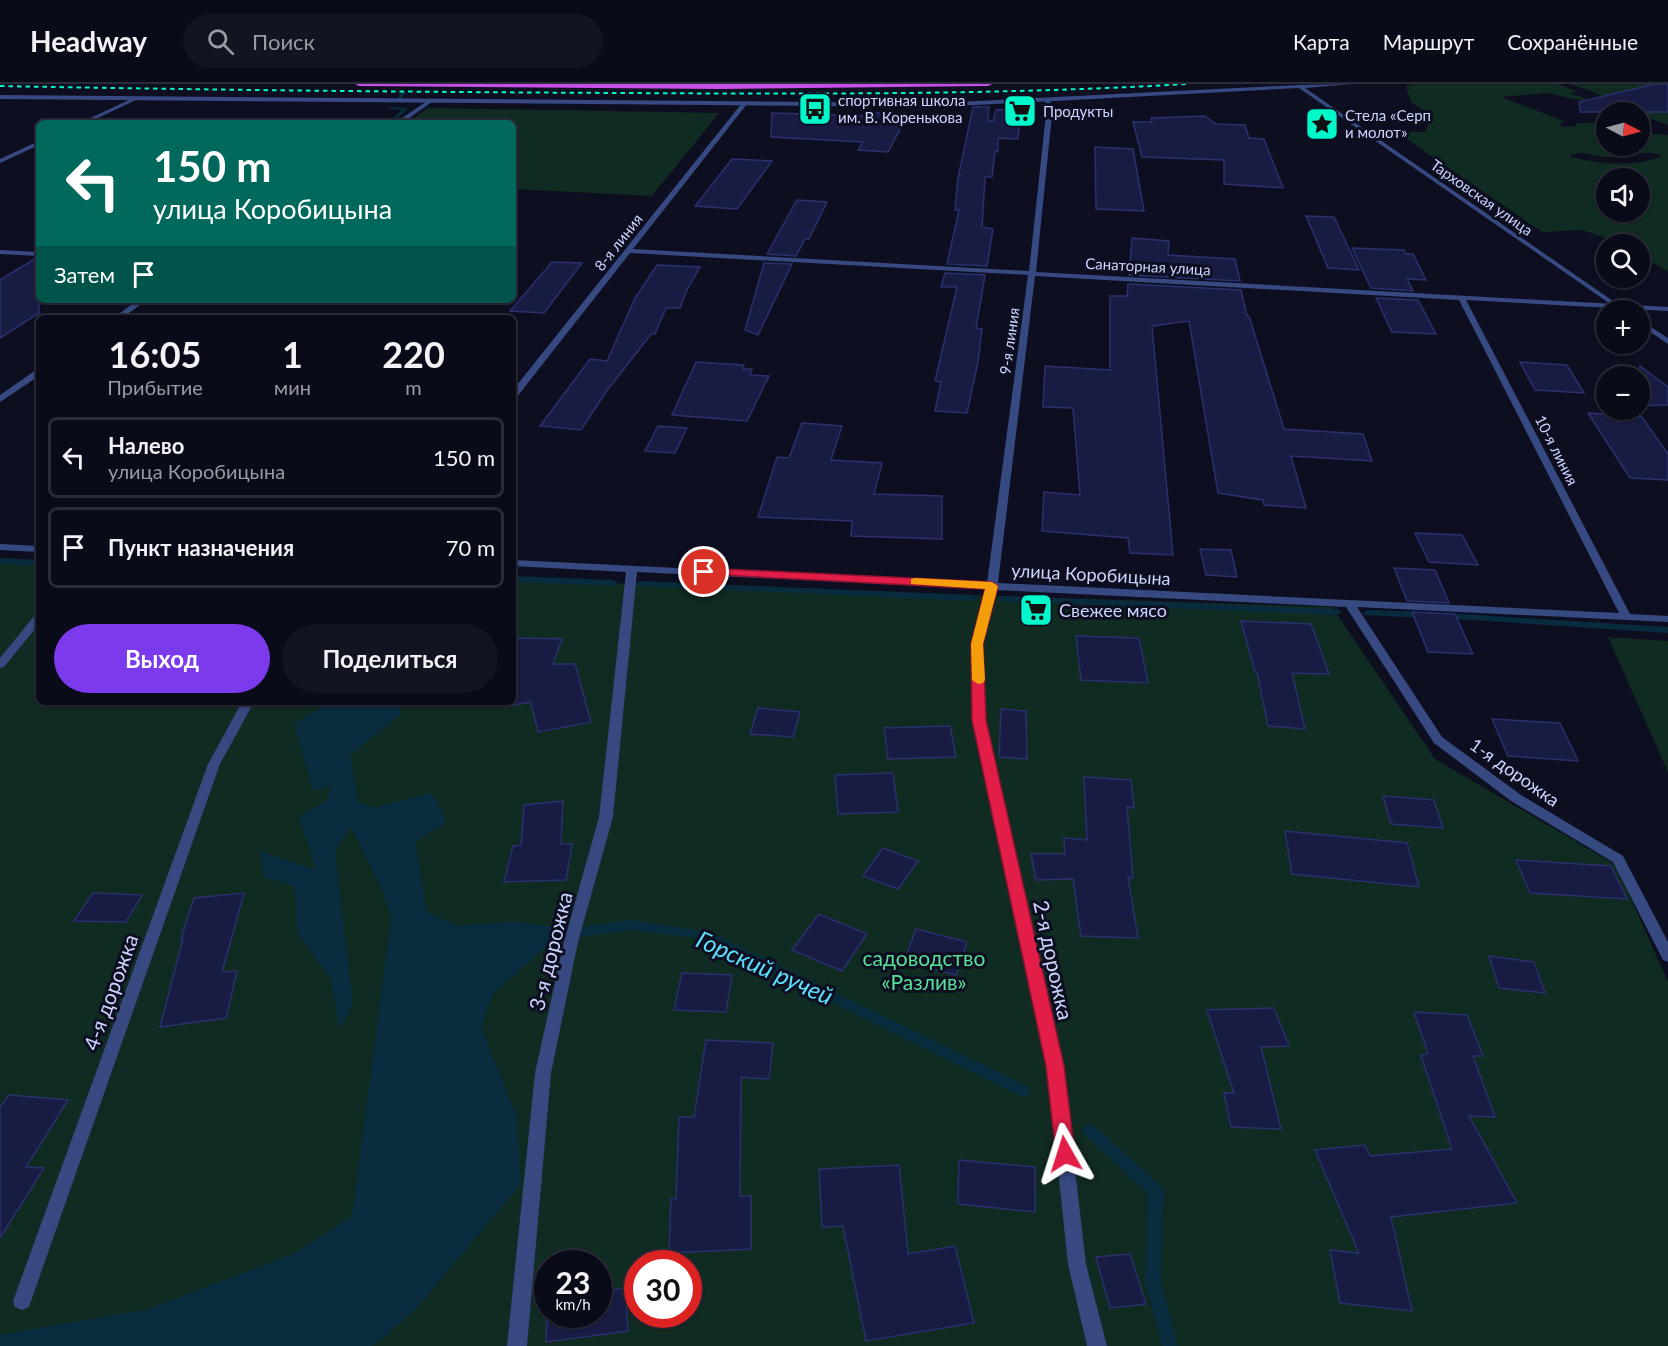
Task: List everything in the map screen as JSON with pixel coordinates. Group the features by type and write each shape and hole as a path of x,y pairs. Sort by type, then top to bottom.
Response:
{"highway":[{"path":"359,84 696,87 988,84"}],"street":[{"path":"0,97 938,105 1351,84"},
{"name":"Тарховская улица","path":"1299,86 1608,300"},
{"path":"90,120 135,99"},
{"name":"9-я линия","path":"992,586 1032,273 1050,105 1048,101"},
{"path":"402,120 429,102"},
{"name":"8-я линия","path":"516,392 744,104"},
{"path":"0,161 36,144"},
{"name":"Санаторная улица","path":"627,251 1596,306"},
{"path":"0,252 36,254"},
{"name":"10-я линия","path":"1461,297 1626,616"},
{"path":"121,315 138,303"},
{"name":"Санаторная улица","path":"1650,309 1668,309"},
{"path":"1650,329 1668,342"},
{"path":"0,399 36,374"},
{"path":"0,547 36,549"},
{"name":"улица Коробицына","path":"516,563 1668,619"},
{"name":"3-я дорожка","path":"517,1346 543,1073 571,942 606,817 632,568"},
{"name":"2-я дорожка","path":"992,586 977,644 979,720 1055,1066 1077,1264 1097,1346"},
{"name":"1-я дорожка","path":"1349,603 1438,740 1516,798 1618,859 1668,956"},
{"path":"0,665 36,621"},
{"name":"4-я дорожка","path":"22,1301 214,765 246,705"}],"green space":[{"path":"1415,84 1558,84 1576,91 1571,94 1586,98 1583,101 1547,93 1501,97 1564,121 1558,126 1573,127 1578,123 1596,123 1596,155 1583,153 1571,154 1571,157 1617,164 1651,160 1662,156 1650,153 1650,134 1668,135 1668,272 1650,260 1650,234 1596,235 1582,230 1542,232 1395,131 1425,132 1432,116 1411,102 1406,86"},
{"path":"1570,84 1668,84 1668,125 1650,119 1650,102 1611,102 1591,91"},
{"path":"428,108 719,113 652,196 516,189 516,120 411,120"},
{"name":"садоводство «Разлив»","path":"0,564 36,565 36,705 516,705 516,580 1332,607 1435,759 1616,865 1668,982 1668,1346 0,1346"},
{"path":"1608,637 1668,641 1668,772"}],"water":[{"path":"327,705 401,705 400,715 350,755 358,803 374,808 432,793 447,822 415,842 427,912 457,926 515,922 562,928 559,935 494,993 481,1027 517,1117 521,1184 414,1311 373,1346 0,1346 0,1335 149,1309 296,1253 352,1216 391,919 383,892 351,827 335,851 353,1003 340,1029 331,979 298,934 294,886 264,877 259,851 316,870 299,817 326,801 332,786 313,791 294,724"}],"building":[{"path":"1655,84 1668,84 1668,112 1650,112 1650,102 1596,102 1596,112 1580,112 1579,102"},
{"path":"973,107 989,107 988,121 993,121 996,110 1021,109 1018,139 998,138 998,152 995,151 992,177 985,177 982,227 993,229 987,266 947,264 959,210 955,210 958,178"},
{"path":"772,113 875,116 876,113 908,114 888,152 858,150 863,142 771,137"},
{"path":"1205,116 1216,124 1245,125 1249,138 1264,139 1283,188 1224,184 1224,160 1142,157 1133,122 1152,122 1151,118"},
{"path":"1095,147 1133,149 1144,211 1096,209"},
{"path":"732,159 772,161 737,209 695,206"},
{"path":"797,200 827,202 809,239 805,239 796,256 767,254"},
{"path":"1306,216 1334,217 1359,270 1328,268"},
{"path":"1132,238 1169,241 1168,255 1235,259 1240,281 1129,275"},
{"path":"1352,248 1404,250 1406,254 1413,254 1426,280 1407,279 1413,291 1371,288"},
{"path":"36,258 36,303 39,303 39,313 0,338 0,280"},
{"path":"552,262 582,263 544,313 510,311"},
{"path":"764,263 792,264 758,335 745,330"},
{"path":"657,265 700,267 680,308 666,308 655,334 651,334 606,392 581,430 540,426 590,359 607,361 635,298"},
{"path":"945,273 985,275 976,328 982,329 978,362 967,413 935,411 941,382 935,381 957,287 941,287"},
{"path":"1128,284 1241,290 1247,316 1249,316 1284,429 1363,434 1372,461 1291,456 1306,508 1264,505 1263,500 1218,493 1189,321 1152,326 1173,555 1130,553 1128,538 1042,531 1044,492 1080,495 1073,408 1043,407 1045,366 1110,370 1110,296 1127,296"},
{"path":"1376,298 1418,300 1436,334 1392,332"},
{"path":"696,362 744,365 743,369 752,369 750,375 769,376 747,421 672,415"},
{"path":"1520,362 1567,365 1584,393 1535,390"},
{"path":"1650,374 1668,387 1668,405 1650,406"},
{"path":"1588,413 1596,414 1596,420 1644,420 1668,454 1668,480 1630,478"},
{"path":"802,423 842,426 831,460 882,463 874,494 942,496 942,539 851,536 852,521 758,517 777,457 789,458"},
{"path":"658,426 687,428 675,453 645,451"},
{"path":"1415,533 1462,535 1478,565 1429,562"},
{"path":"1200,549 1231,550 1237,577 1206,575"},
{"path":"1394,568 1435,570 1449,603 1407,601"},
{"path":"1412,612 1455,614 1473,654 1428,652"},
{"path":"1241,621 1311,624 1329,674 1292,673 1305,729 1268,726 1257,672 1255,672"},
{"path":"1076,636 1139,638 1148,683 1081,680"},
{"path":"518,638 562,639 553,664 575,664 591,722 538,732 531,702 516,704 516,643"},
{"path":"758,708 800,712 793,737 750,734"},
{"path":"1001,709 1026,711 1027,759 999,757"},
{"path":"1492,719 1560,723 1578,761 1508,756"},
{"path":"950,726 956,757 888,759 884,728"},
{"path":"893,773 898,812 838,814 835,775"},
{"path":"1084,777 1131,780 1134,808 1127,807 1133,878 1128,877 1138,938 1081,936 1073,879 1036,880 1031,854 1065,854 1064,838 1087,840"},
{"path":"1383,796 1434,800 1443,828 1391,824"},
{"path":"563,801 561,844 572,844 566,880 504,882 513,846 521,845 524,805"},
{"path":"1285,831 1407,843 1419,887 1292,874"},
{"path":"883,848 918,861 898,889 863,876"},
{"path":"1516,860 1611,866 1627,899 1530,893"},
{"path":"93,893 142,895 126,922 74,921"},
{"path":"244,893 222,972 237,971 226,1018 160,1027 183,939 181,939 194,898"},
{"path":"819,914 867,934 842,971 792,950"},
{"path":"916,929 967,942 956,975 904,962"},
{"path":"1489,956 1534,962 1545,993 1499,988"},
{"path":"682,973 732,975 726,1012 674,1010"},
{"path":"1274,1008 1289,1046 1261,1047 1281,1129 1231,1127 1224,1093 1234,1093 1207,1010"},
{"path":"1414,1012 1467,1015 1483,1056 1473,1056 1495,1117 1469,1116 1517,1203 1391,1217 1412,1311 1340,1303 1330,1250 1359,1253 1315,1150 1365,1145 1370,1156 1452,1149 1421,1056 1428,1053"},
{"path":"706,1040 773,1043 769,1079 741,1077 740,1196 751,1196 751,1249 669,1250 671,1199 676,1199 679,1117 694,1117"},
{"path":"9,1095 68,1100 26,1167 44,1168 0,1238 0,1107"},
{"path":"959,1160 1035,1167 1035,1212 958,1204"},
{"path":"899,1165 908,1254 955,1246 974,1323 866,1341 843,1226 822,1227 819,1169"},
{"path":"1130,1254 1146,1304 1110,1308 1096,1257"},
{"path":"624,1288 624,1328 628,1328 628,1331 546,1342 546,1328 612,1328 612,1290"}],"waterway":[{"path":"399,98 404,92"},
{"path":"391,108 406,109 393,120"},
{"name":"Горский ручей","path":"0,561 36,563"},
{"path":"516,579 613,583"},
{"path":"640,584 973,598"},
{"path":"1002,599 1337,612"},
{"path":"1368,613 1425,615"},
{"path":"1444,616 1668,630"},
{"name":"Горский ручей","path":"559,935 630,925 706,935 1024,1091"},
{"name":"Горский ручей","path":"1089,1130 1156,1191 1153,1282 1170,1346"}],"railway":[{"path":"0,86 833,93 974,92 1187,84"}],"slow traffic":[{"path":"915,582 992,586 977,644 978,680"}],"place":[{"name":"спортивная школа им. В. Коренькова","path":"815,109"},
{"name":"Продукты","path":"1020,111"},
{"name":"Стела «Серп и молот»","path":"1322,124"},
{"name":"Свежее мясо","path":"1036,610"}],"route":[{"path":"704,572 992,586 977,644 979,720 1055,1066 1065,1154"}]}
